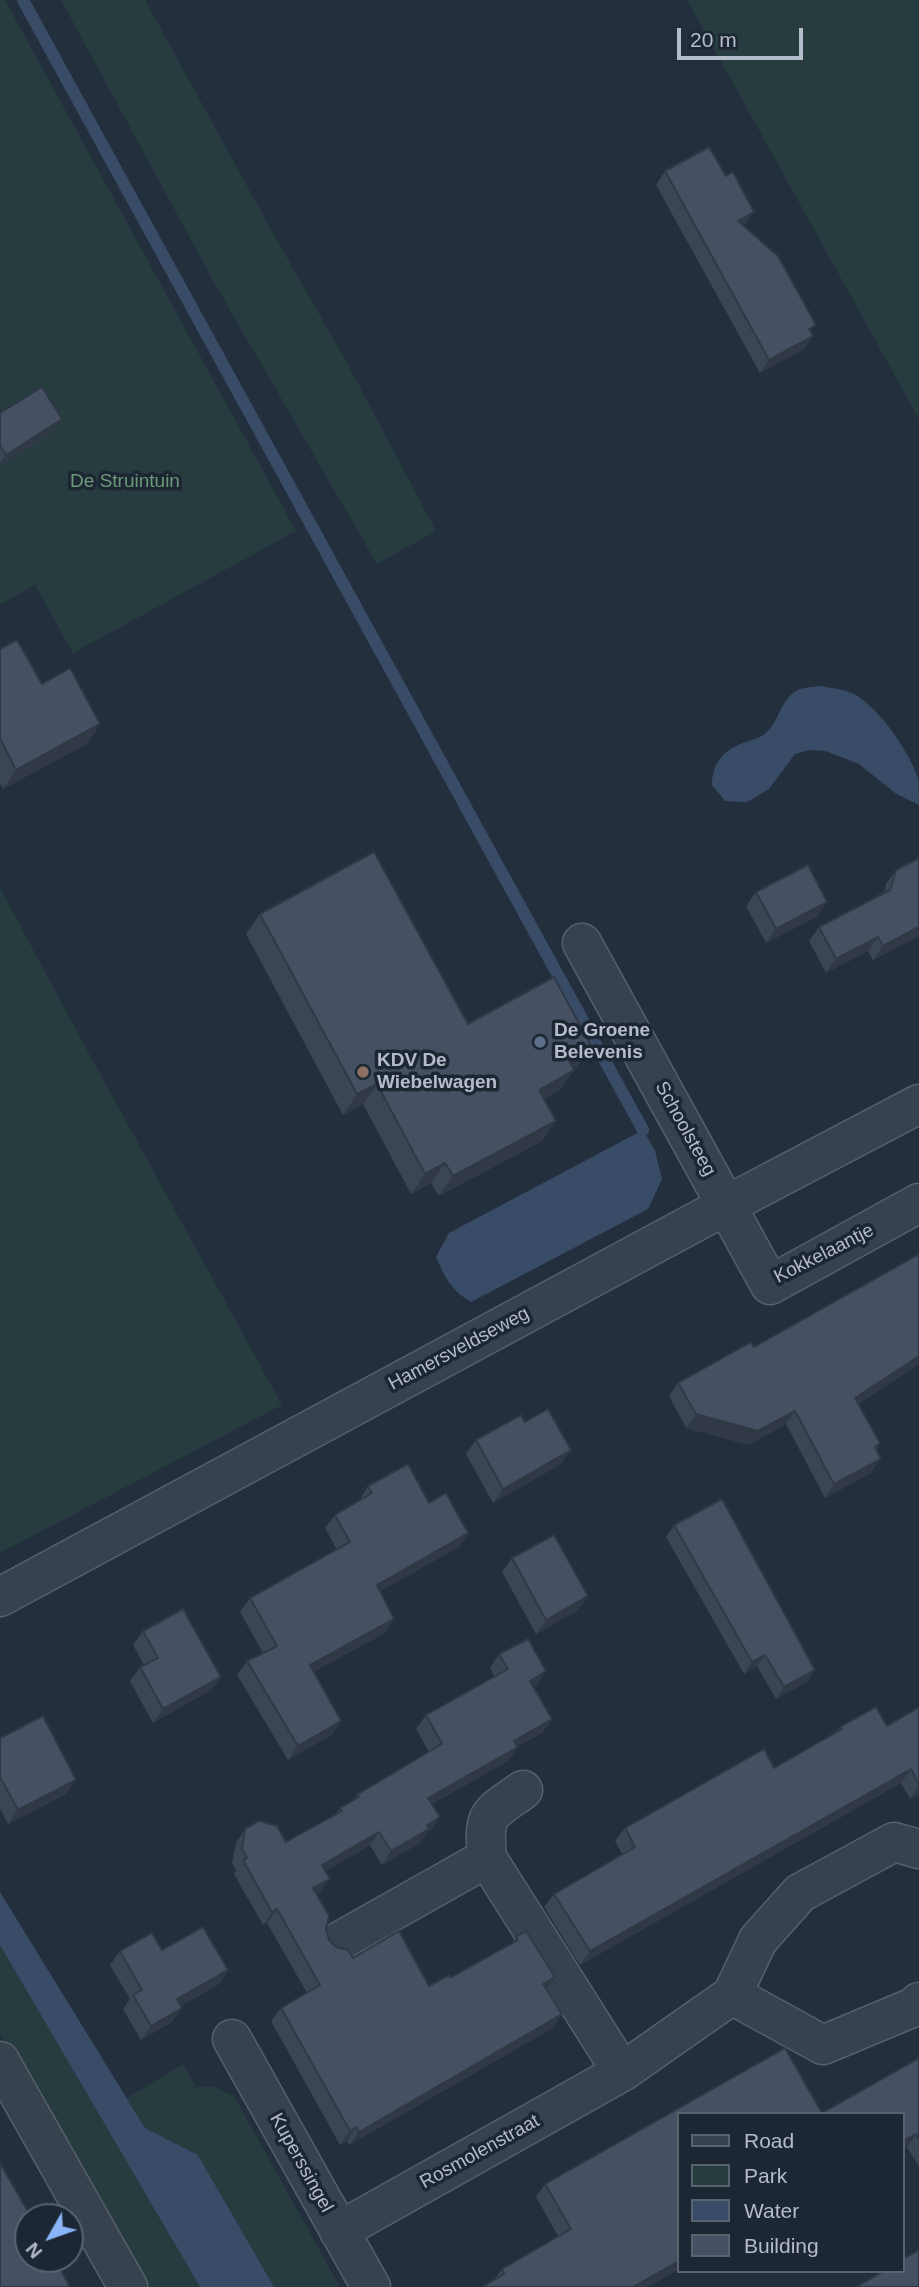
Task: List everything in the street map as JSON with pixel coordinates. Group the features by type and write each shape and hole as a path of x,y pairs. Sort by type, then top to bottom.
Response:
{"street":[{"name":"Schoolsteeg","path":"582,943 727,1205"},
{"name":"Hamersveldseweg","path":"0,1597 919,1104"},
{"name":"Kokkelaantje","path":"727,1205 770,1285 919,1203"},
{"path":"523,1790 491,1812 485,1831 486,1858 622,2072"},
{"name":"Rosmolenstraat","path":"339,2231 622,2072 732,1995 758,1940 800,1893 894,1842 919,1849"},
{"path":"338,1942 486,1858"},
{"path":"732,1995 823,2045 914,2007 919,2002"},
{"name":"Kuperssingel","path":"232,2039 371,2287"},
{"path":"0,2061 128,2287"}],"green space":[{"name":"De Struintuin","path":"0,0 5,0 296,531 73,653 35,585 0,605"},
{"path":"61,0 145,0 346,361 436,531 377,564 215,284"},
{"path":"687,0 919,0 919,419"},
{"path":"0,888 282,1405 0,1553"},
{"path":"0,1945 200,2287 145,2287 0,2034"},
{"path":"183,2064 196,2087 212,2086 234,2096 340,2287 274,2287 198,2155 145,2128 127,2098"}],"water":[{"path":"820,686 852,693 882,718 914,767 918,778 919,805 895,793 859,764 825,751 809,750 795,754 769,789 747,802 725,801 712,785 714,770 721,758 738,745 766,733 792,694 803,688"},
{"path":"643,1130 655,1151 662,1179 648,1209 471,1302 453,1288 436,1257 449,1233"},
{"path":"0,1892 145,2128 198,2155 274,2287 200,2287 0,1945"}],"building":[{"path":"709,147 726,176 733,172 754,212 738,221 778,256 816,325 809,329 813,336 769,360 665,171"},
{"path":"42,387 62,419 6,455 0,446 0,413"},
{"path":"17,640 42,684 70,668 100,724 16,770 0,738 0,649"},
{"path":"374,852 468,1024 554,977 591,1046 568,1059 574,1070 539,1090 556,1121 453,1176 445,1163 425,1174 377,1084 357,1094 260,914"},
{"path":"919,858 919,927 883,946 878,937 836,959 819,927 890,890 896,870"},
{"path":"808,865 827,902 776,929 756,892"},
{"path":"919,1254 919,1356 855,1398 880,1443 875,1447 881,1459 834,1484 795,1411 758,1431 696,1414 678,1383 751,1342 754,1347"},
{"path":"548,1409 571,1450 503,1489 476,1440 521,1415 525,1422"},
{"path":"408,1464 429,1503 446,1493 468,1533 377,1585 394,1619 310,1665 341,1721 298,1746 247,1661 277,1646 250,1598 350,1542 335,1515 372,1493 368,1486"},
{"path":"722,1499 815,1670 784,1687 765,1655 752,1662 674,1525"},
{"path":"554,1535 588,1596 546,1620 512,1558"},
{"path":"183,1609 221,1677 163,1709 140,1667 158,1658 143,1631"},
{"path":"528,1639 546,1671 530,1681 552,1719 514,1741 518,1747 428,1798 440,1817 427,1825 429,1829 391,1851 379,1832 322,1865 330,1879 313,1888 329,1916 326,1929 329,1940 336,1947 348,1950 353,1958 399,1931 429,1986 449,1975 450,1978 518,1940 516,1937 526,1931 555,1977 543,1984 562,2014 359,2132 356,2127 350,2131 281,2008 320,1985 277,1909 272,1912 243,1860 247,1858 242,1849 245,1829 259,1821 277,1826 286,1842 342,1811 340,1808 359,1797 358,1794 442,1744 426,1715 508,1669 499,1654"},
{"path":"876,1707 887,1726 919,1707 919,1785 911,1769 590,1951 554,1894 635,1847 625,1828 764,1749 774,1768"},
{"path":"43,1716 76,1780 18,1810 0,1777 0,1738"},
{"path":"203,1927 228,1970 177,1999 182,2008 151,2026 133,1995 142,1990 120,1951 152,1933 162,1950"},
{"path":"785,2048 821,2112 678,2112 678,2262 633,2287 482,2287 504,2274 502,2269 571,2229 545,2184"},
{"path":"919,2058 919,2139 916,2134 905,2140 905,2112 824,2112"},
{"path":"0,2163 23,2203 14,2203 14,2273 62,2273 70,2287 0,2287"},
{"path":"919,2250 919,2287 856,2287 880,2273 905,2273 905,2258"}],"waterway":[{"path":"23,0 643,1130"}],"place":[{"name":"De Groene Belevenis","path":"540,1042"},
{"name":"KDV De Wiebelwagen","path":"363,1072"}]}
